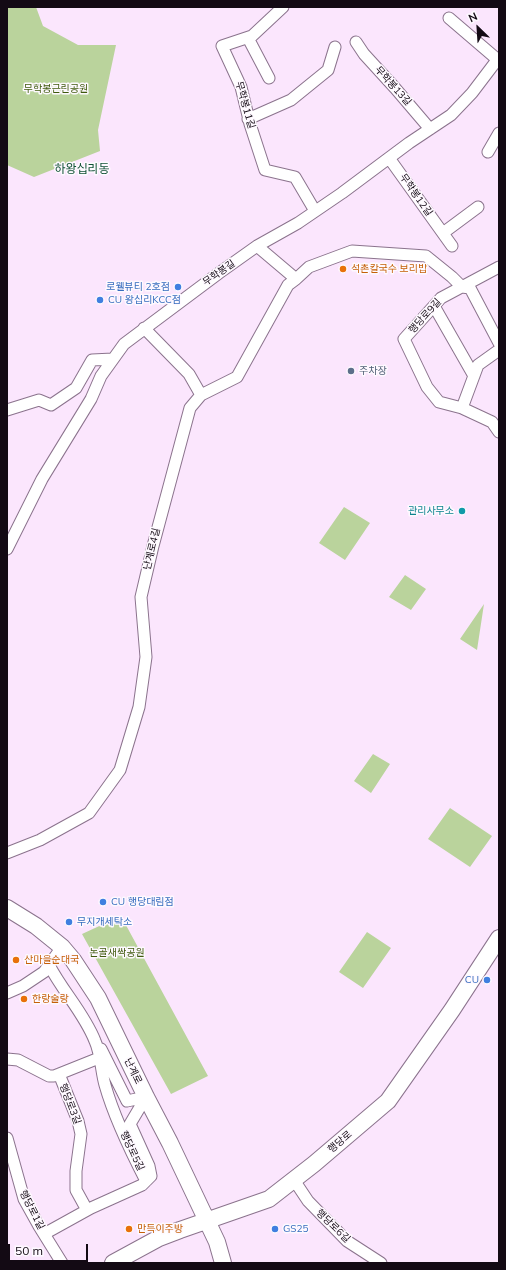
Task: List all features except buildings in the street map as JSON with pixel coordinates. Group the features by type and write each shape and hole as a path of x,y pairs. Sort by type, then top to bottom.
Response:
{"main road":[{"name":"난계로","path":"7,908 36,926 62,947 73,960 98,998 217,1242 223,1263"},
{"name":"행당로","path":"113,1263 159,1238 269,1199 314,1164 388,1100 452,1010 499,938"}],"street":[{"name":"무학봉11길","path":"283,7 252,36 222,46 241,87 248,118 265,170 295,177 315,211"},
{"path":"449,18 499,60"},
{"path":"248,38 269,78"},
{"name":"무학봉13길","path":"356,42 364,54 430,129"},
{"path":"248,118 291,100 328,70 335,47"},
{"name":"무학봉길","path":"7,549 42,479 91,399 101,376 124,344 218,273 257,246 298,223 451,115 472,93 499,60"},
{"path":"488,152 499,133"},
{"name":"무학봉12길","path":"390,158 452,246"},
{"path":"443,233 478,207"},
{"path":"257,246 296,279 309,267 352,251 426,256 462,287 470,288 499,342"},
{"name":"행당로9길","path":"499,267 441,298 404,339 427,387 439,402 496,419 499,432"},
{"name":"난계로4길","path":"7,853 40,840 89,813 120,770 139,706 146,657 142,596 155,538 190,408 201,395 237,377 288,285 296,279"},
{"path":"434,306 474,376"},
{"path":"144,328 189,374 201,395"},
{"path":"462,408 478,365 499,350"},
{"path":"7,410 39,400 51,405 76,388 92,360 113,358"},
{"path":"7,993 23,986 44,972 62,947"},
{"name":"행당로5길","path":"49,965 89,1027 96,1043 109,1097 124,1136 146,1181 142,1185 87,1210"},
{"path":"96,1043 102,1051 127,1101 146,1097"},
{"path":"59,1074 99,1058"},
{"name":"행당로3길","path":"7,1059 18,1060 49,1076 59,1074 78,1121 81,1134 76,1171 76,1190 87,1210"},
{"path":"146,1097 130,1124 149,1166 151,1176 146,1181"},
{"name":"행당로1길","path":"7,1138 24,1199 62,1263"},
{"name":"행당로6길","path":"294,1180 308,1201 347,1241 381,1263"},
{"name":"행당로1길","path":"44,1234 87,1210"}],"green space":[{"name":"무학봉근린공원","path":"7,7 36,7 43,26 78,45 116,45 98,130 100,151 34,177 7,165"},
{"path":"344,507 370,523 345,560 319,543"},
{"path":"405,575 426,589 411,610 389,597"},
{"path":"484,604 477,650 460,639"},
{"path":"373,754 390,764 371,793 354,781"},
{"path":"450,808 492,836 470,867 428,839"},
{"name":"논골새싹공원","path":"121,916 208,1076 171,1094 82,934"},
{"path":"367,932 391,948 363,988 339,972"}],"place":[{"name":"석촌칼국수 보리밥","path":"343,269"},
{"name":"로웰뷰티 2호점","path":"178,287"},
{"name":"CU 왕십리KCC점","path":"100,300"},
{"name":"주차장","path":"351,371"},
{"name":"관리사무소","path":"462,511"},
{"name":"CU 행당대림점","path":"103,902"},
{"name":"무지개세탁소","path":"69,922"},
{"name":"산마을순대국","path":"16,960"},
{"name":"CU","path":"487,980"},
{"name":"한랑술랑","path":"24,999"},
{"name":"만득이주방","path":"129,1229"},
{"name":"GS25","path":"275,1229"}],"district":[{"name":"하왕십리동","path":"82,169"}]}
